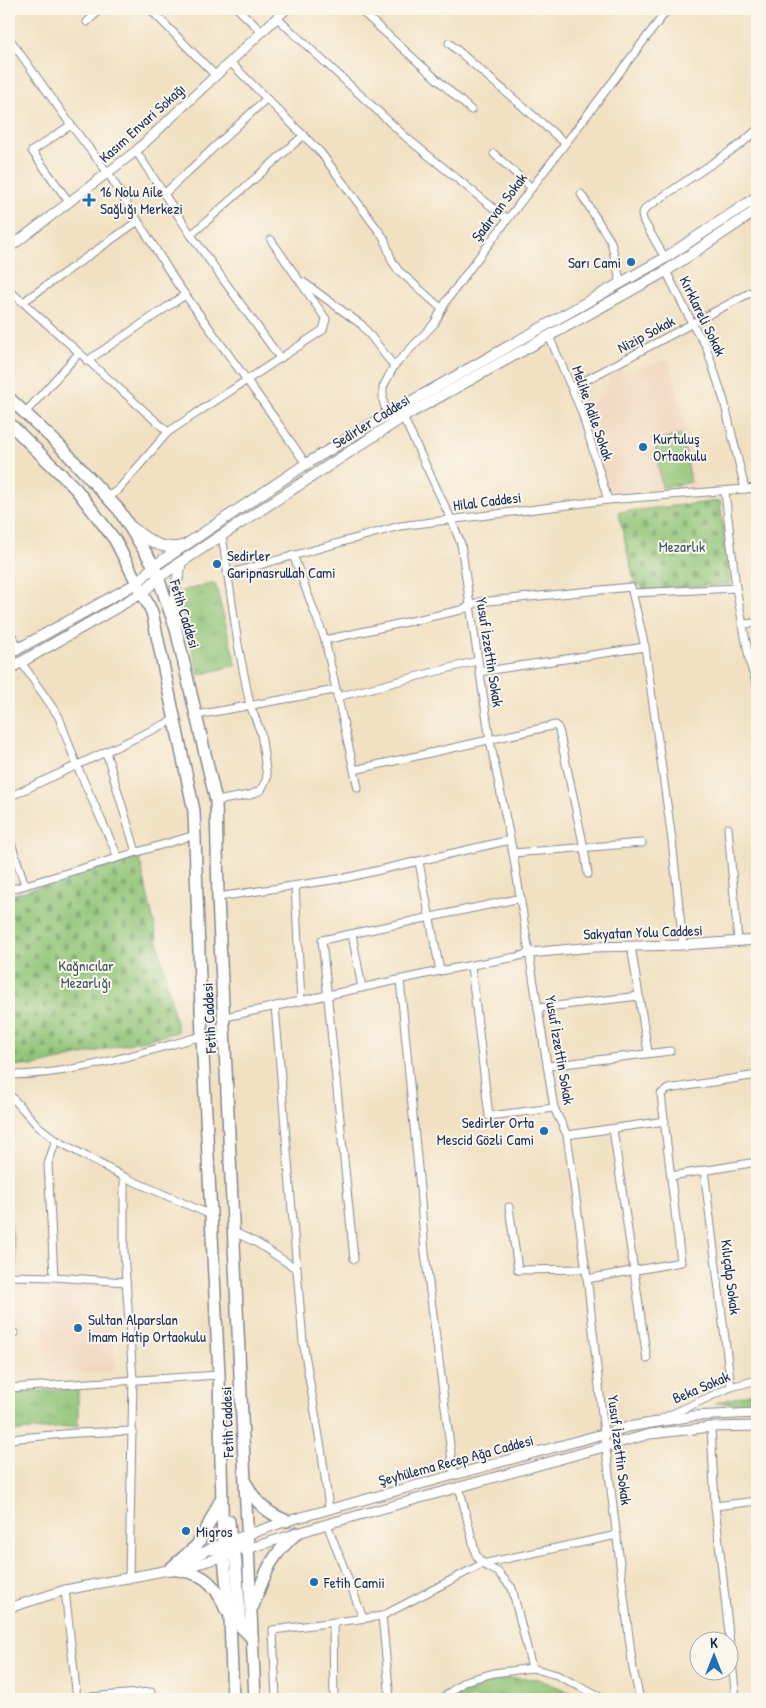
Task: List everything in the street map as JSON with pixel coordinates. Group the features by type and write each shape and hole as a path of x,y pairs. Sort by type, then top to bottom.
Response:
{"main road":[{"name":"Sedirler Caddesi","path":"9,654 19,647 140,588 154,566 306,464 387,415 665,258 757,196"},
{"name":"Sedirler Caddesi","path":"9,669 159,577 403,417 666,271 757,210"},
{"name":"Fetih Caddesi","path":"9,398 59,445 119,510 154,566 176,629 216,801 218,897 255,1699"},
{"name":"Fetih Caddesi","path":"9,422 76,489 115,540 152,612 194,811 202,1036 219,1375 222,1498 233,1699"},
{"path":"129,525 158,545 174,548 184,546"},
{"path":"176,629 176,586 181,562"},
{"path":"221,1455 226,1475 230,1532 225,1548 241,1627 252,1638"},
{"path":"245,1482 252,1495 262,1507 273,1516 287,1521"},
{"path":"170,1569 197,1545 222,1498"},
{"path":"251,1612 270,1563 282,1546 297,1533"},
{"path":"225,1548 236,1545 248,1549"},
{"path":"170,1569 188,1570 201,1576 214,1587 230,1619"}],"street":[{"path":"87,22 101,9"},
{"path":"150,9 215,75"},
{"path":"238,9 261,32"},
{"name":"Kasım Envari Sokağı","path":"9,248 136,151 286,9"},
{"path":"359,9 471,110"},
{"name":"Şadırvan Sokak","path":"387,415 383,400 383,387 394,366 434,324 467,273 507,219 668,9"},
{"path":"276,17 408,140 507,219"},
{"path":"9,38 108,173 185,295 306,464"},
{"path":"449,43 565,143"},
{"path":"230,62 321,153 384,238 392,261 398,270 442,309"},
{"path":"164,194 266,100"},
{"path":"69,202 32,151 71,125"},
{"path":"665,258 643,220 642,214 646,208 726,154 757,130"},
{"path":"191,235 304,135"},
{"path":"136,151 191,235 280,358"},
{"path":"494,154 532,188"},
{"path":"581,194 611,242 621,284"},
{"path":"23,302 138,221"},
{"path":"106,498 118,490 168,432 323,330 326,319 271,240"},
{"name":"Kırklareli Sokak","path":"666,271 693,325 706,346 724,401 744,490"},
{"path":"298,278 362,325 394,366"},
{"path":"9,290 78,354 168,432"},
{"name":"Nizip Sokak","path":"573,387 757,291"},
{"path":"87,361 185,295"},
{"name":"Melike Adile Sokak","path":"549,336 573,387 608,500"},
{"path":"25,413 78,354"},
{"path":"387,415 403,417"},
{"name":"Yusuf İzzettin Sokak","path":"403,417 461,544 490,741 521,898 554,1108 567,1135 586,1269 633,1670 640,1699"},
{"name":"Hilal Caddesi","path":"227,574 400,526 608,500 757,488"},
{"path":"725,492 736,588 750,663 757,686"},
{"path":"216,801 250,795 262,790 267,778 260,733 250,705 232,614 222,535"},
{"path":"293,555 324,640 358,788"},
{"path":"324,640 461,610 479,602 631,587 645,647 672,840 683,944"},
{"path":"633,594 736,588"},
{"path":"742,624 757,623"},
{"path":"9,631 19,647"},
{"path":"479,672 645,647"},
{"path":"197,715 250,705 336,694 477,661"},
{"path":"21,662 59,717 77,766 118,857"},
{"path":"9,797 176,719"},
{"path":"354,770 556,725 559,730 588,874"},
{"path":"106,752 136,852"},
{"path":"728,828 738,941"},
{"path":"9,890 195,836"},
{"path":"9,837 25,885"},
{"path":"218,897 345,878 510,840"},
{"path":"513,853 642,843"},
{"path":"419,862 440,971"},
{"path":"295,886 301,1001"},
{"path":"354,1259 322,940 521,898"},
{"path":"352,934 362,988"},
{"name":"Sakyatan Yolu Caddesi","path":"530,953 547,950 757,940"},
{"path":"631,946 648,1052"},
{"path":"224,1017 530,953"},
{"path":"471,966 489,1116 554,1108"},
{"path":"400,980 425,1253 454,1476"},
{"path":"539,1008 639,996"},
{"path":"275,1006 302,1342 322,1454 329,1509"},
{"path":"9,1075 29,1075 77,1069 202,1036"},
{"path":"548,1066 648,1052 670,1051"},
{"path":"587,1279 681,1262 661,1094 668,1089 757,1075"},
{"path":"9,1094 38,1126 56,1140 124,1177 211,1215"},
{"path":"567,1135 664,1121"},
{"path":"613,1129 647,1359"},
{"path":"54,1277 48,1164 56,1140"},
{"path":"671,1176 757,1162"},
{"name":"Kılıçalp Sokak","path":"704,1170 731,1387"},
{"path":"124,1177 124,1251 134,1379 129,1579"},
{"path":"509,1207 518,1270 586,1269"},
{"path":"234,1232 257,1243 297,1269"},
{"path":"9,1276 126,1282"},
{"path":"9,1388 219,1375"},
{"name":"Beka Sokak","path":"656,1421 731,1387 757,1380"},
{"name":"Şeyhülema Recep Ağa Caddesi","path":"12,1604 65,1590 194,1565 248,1533 604,1433 656,1421 693,1416 757,1413"},
{"name":"Şeyhülema Recep Ağa Caddesi","path":"248,1549 459,1486 650,1434 711,1427 757,1426"},
{"path":"711,1427 715,1506 736,1699"},
{"path":"9,1439 133,1431"},
{"path":"459,1486 476,1555 482,1564 498,1572 512,1588 532,1668"},
{"path":"715,1506 757,1500"},
{"path":"327,1524 362,1618"},
{"path":"276,1699 273,1630 382,1616 482,1564 617,1534"},
{"name":"Şeyhülema Recep Ağa Caddesi","path":"170,1569 225,1548"},
{"path":"65,1590 77,1699 151,1696"},
{"path":"382,1616 390,1699"},
{"path":"333,1623 334,1699"},
{"path":"441,1699 465,1681 494,1673 532,1668 557,1675 604,1699"}],"shaded area":[{"name":"Kurtuluş Ortaokulu","path":"669,360 682,409 696,487 689,488 688,485 613,494 584,405 606,395 605,391 611,373 620,369 624,372"},
{"name":"Sultan Alparslan İmam Hatip Ortaokulu","path":"41,1281 110,1285 115,1372 46,1374"}],"green space":[{"path":"682,435 691,482 662,488 654,440"},
{"name":"Mezarlık","path":"720,501 730,584 643,590 641,585 635,584 618,512"},
{"path":"215,583 236,665 199,675 180,603 181,591"},
{"name":"Kağnıcılar Mezarlığı","path":"139,856 178,1032 35,1066 9,1065 9,896"},
{"path":"9,1210 17,1267 9,1267"},
{"path":"78,1389 78,1426 9,1432 9,1392"},
{"path":"757,1392 757,1404 715,1403"},
{"path":"510,1678 538,1679 587,1699 453,1699 472,1688"}],"place":[{"name":"16 Nolu Aile Sağlığı Merkezi","path":"89,200"},
{"name":"Sarı Cami","path":"631,262"},
{"name":"Kurtuluş Ortaokulu","path":"643,447"},
{"name":"Sedirler Garipnasrullah Cami","path":"217,564"},
{"name":"Sedirler Orta Mescid Gözli Cami","path":"544,1131"},
{"name":"Sultan Alparslan İmam Hatip Ortaokulu","path":"78,1328"},
{"name":"Migros","path":"186,1531"},
{"name":"Fetih Camii","path":"314,1582"}]}
